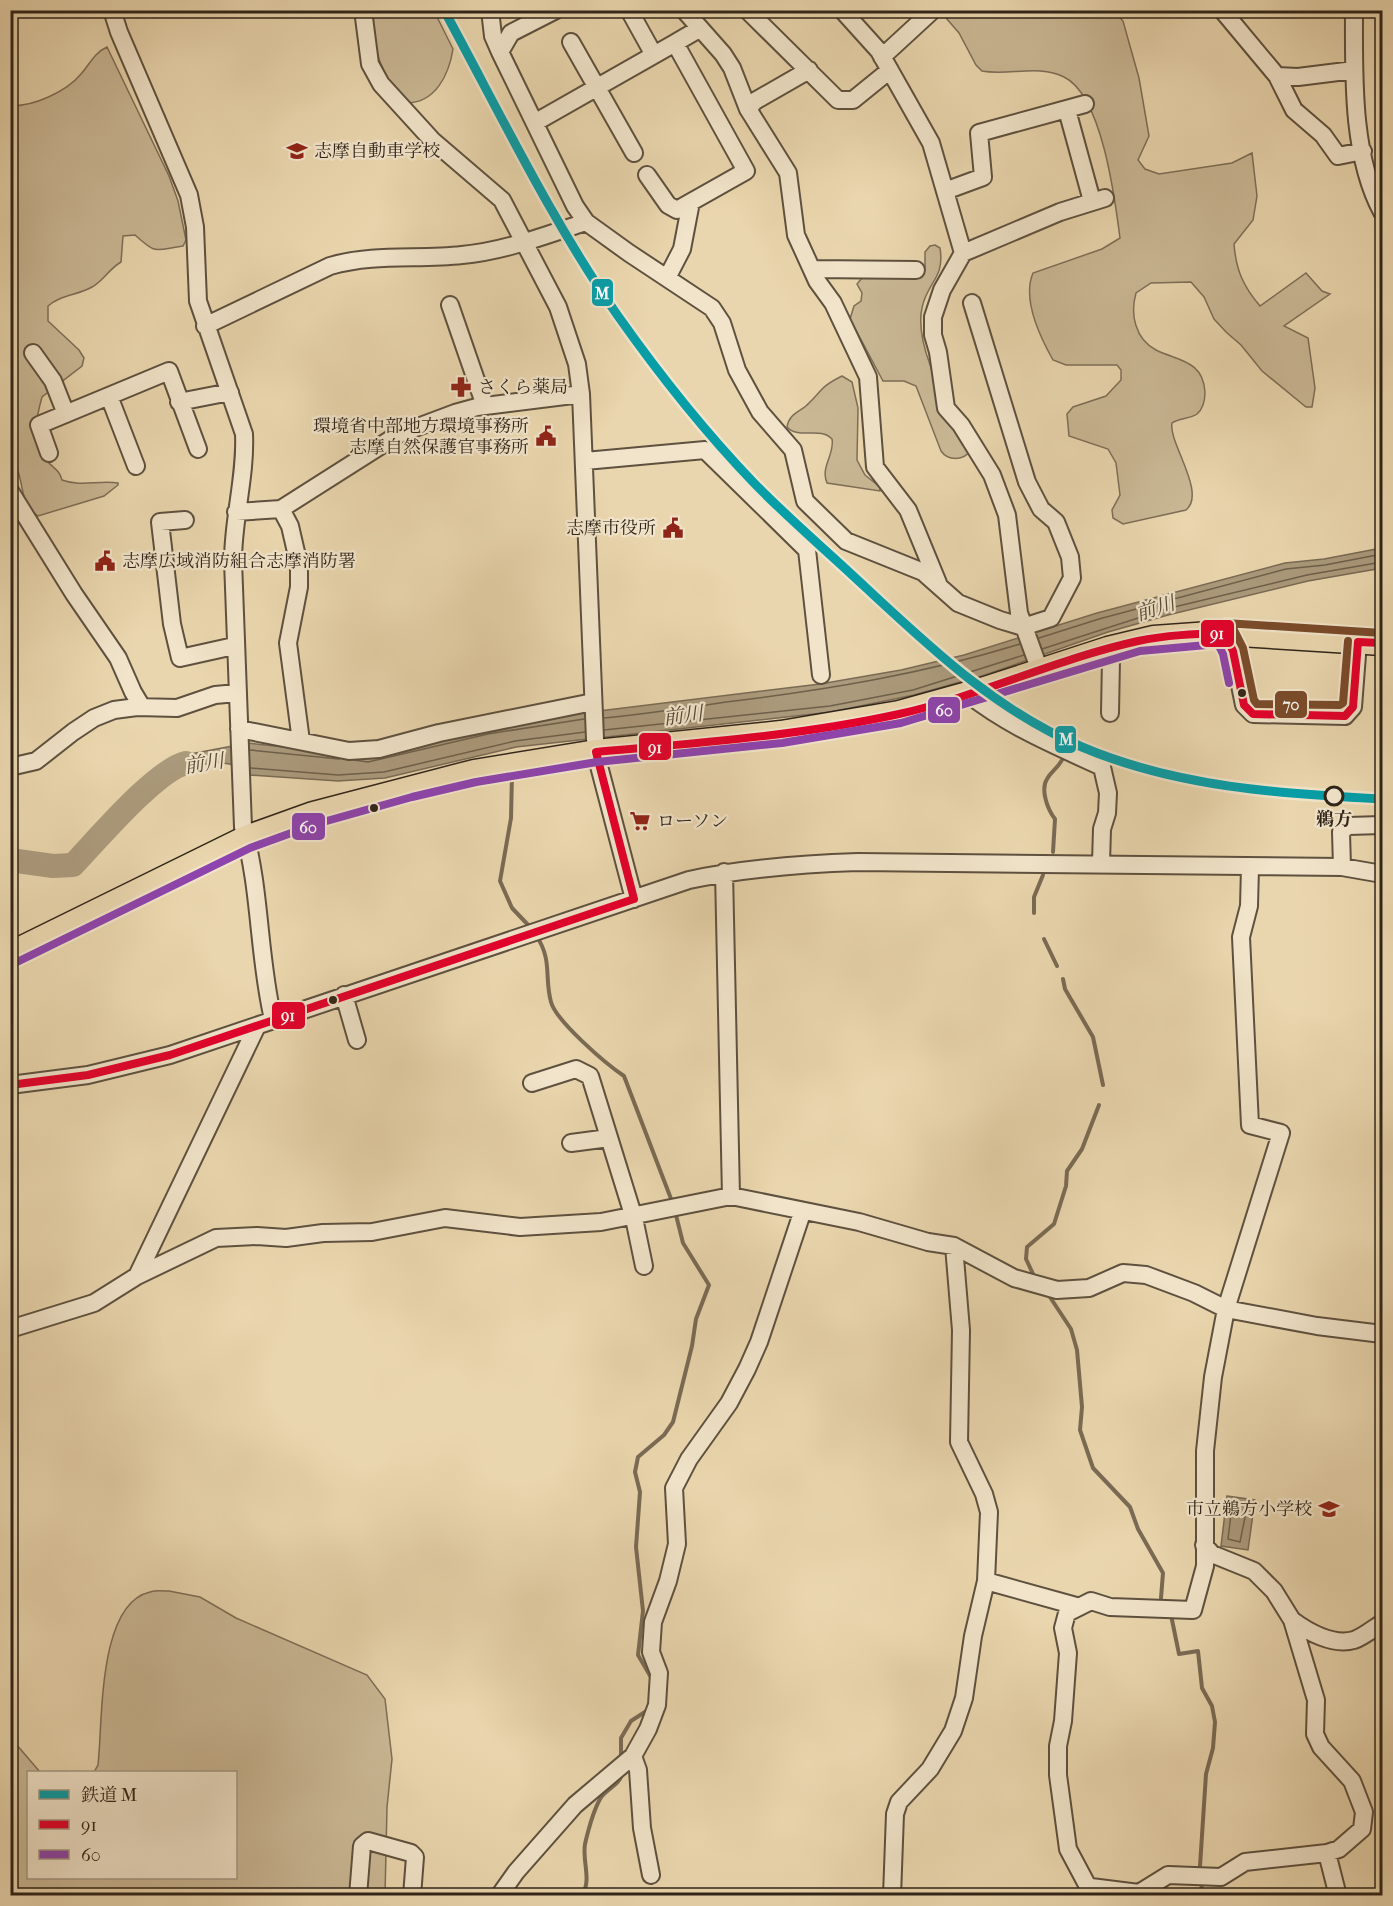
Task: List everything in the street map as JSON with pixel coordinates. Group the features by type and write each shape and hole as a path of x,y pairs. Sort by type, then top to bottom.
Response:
{"highway":[{"path":"10,954 246,838 313,814 409,787 596,746 694,743 813,728 899,713 968,694 1037,665 1154,638 1224,633 1383,643"}],"street":[{"path":"112,10 119,32 189,195 195,227 198,301 205,326 239,414 245,450 233,552 234,646 243,827 264,975 273,1019"},
{"path":"363,10 370,64 381,84 432,140 488,184 502,200 545,277 570,339 581,394 596,746 634,899"},
{"path":"490,10 493,36 500,52 536,122 562,181 586,222 705,303 717,314 737,370 760,412 793,450 798,462 800,490 805,501 846,541 909,565 938,583 958,603 1024,629 1051,618 1072,578 1070,557 1056,522 1041,509 1027,482 972,303"},
{"path":"500,52 512,33 556,10"},
{"path":"629,10 654,55"},
{"path":"684,10 723,54 732,68 748,109 788,173 796,235 818,281 833,303 868,377 875,467 908,510 938,583"},
{"path":"747,10 838,100 853,100 933,10"},
{"path":"842,10 886,63 931,144 963,253"},
{"path":"1222,10 1276,76 1294,110 1323,135 1338,156 1363,151"},
{"path":"1354,10 1354,70 1358,118 1363,151 1374,194 1383,212"},
{"path":"536,122 699,29"},
{"path":"571,42 634,153"},
{"path":"647,175 668,206 676,210 746,171 675,43"},
{"path":"748,109 755,101 809,70"},
{"path":"1276,76 1298,77 1354,70"},
{"path":"945,191 983,177 979,134 1085,104"},
{"path":"1037,665 1018,613 1007,515 992,475 961,425 946,408 938,352 933,335 933,317 942,290 963,253 1099,200 1067,110"},
{"path":"667,278 682,249 691,202"},
{"path":"205,326 330,266 350,260 461,255 526,242 586,222"},
{"path":"813,269 916,270"},
{"path":"450,305 486,406"},
{"path":"33,353 53,381 66,414"},
{"path":"49,453 39,424 169,371 198,449"},
{"path":"179,402 230,392"},
{"path":"236,512 281,509 399,434 455,413 486,406 581,394"},
{"path":"109,396 136,466"},
{"path":"585,461 705,450 807,550 821,675"},
{"path":"10,491 74,594 118,658 132,692 142,707"},
{"path":"281,509 290,526 298,565 298,587 288,643 301,741"},
{"path":"185,520 160,522 171,624 180,658 234,646"},
{"path":"1224,633 1233,651 1244,705 1253,714 1346,716 1353,707 1358,642"},
{"path":"1108,649 1111,659 1110,713"},
{"path":"10,767 36,761 94,718 114,710 142,707 177,708 215,695 237,693"},
{"path":"968,694 989,711 1031,734 1102,767 1109,787 1107,813 1102,829 1101,863"},
{"path":"240,733 301,741 350,751 379,749 439,733 593,705"},
{"path":"1342,867 1341,832 1348,826 1383,825"},
{"path":"10,1085 88,1075 170,1056 535,931 689,880 724,872 791,864 858,862 1342,867 1383,873"},
{"path":"1204,1545 1212,1554 1254,1571 1274,1591 1292,1620 1316,1700 1316,1734 1321,1747 1352,1781 1364,1812 1362,1829 1339,1849 1326,1853 1245,1862 1221,1877 1168,1875 1139,1893 1092,1892 1081,1876 1068,1849 1058,1775 1058,1746 1063,1721 1068,1653 1063,1628 1067,1613 1076,1606 1091,1601 1110,1607 1193,1610 1206,1566 1204,1545 1205,1451 1213,1377 1226,1309 1281,1133 1250,1125 1241,937 1249,906 1250,867"},
{"path":"724,872 732,1196"},
{"path":"344,995 357,1040"},
{"path":"136,1276 257,1026"},
{"path":"532,1083 576,1069 590,1076 633,1218 644,1266"},
{"path":"571,1143 609,1138"},
{"path":"10,1329 94,1303 136,1276 216,1238 257,1236 286,1238 323,1233 372,1232 445,1218 520,1227 601,1222 633,1218 732,1196 802,1213 859,1222 928,1242 954,1246 1014,1278 1057,1290 1089,1288 1123,1273 1161,1280 1226,1309 1317,1326 1383,1335"},
{"path":"499,1896 516,1872 575,1805 633,1756 657,1706 659,1673 651,1652 653,1622 668,1581 677,1544 674,1488 688,1459 729,1403 747,1369 759,1342 802,1213"},
{"path":"892,1896 896,1814 899,1802 930,1768 953,1731 967,1683 973,1636 986,1581 989,1512 984,1494 959,1442 961,1330 954,1246"},
{"path":"986,1581 1076,1606"},
{"path":"1292,1620 1317,1636 1343,1641 1354,1640 1383,1623"},
{"path":"633,1756 638,1770 642,1828 651,1875"},
{"path":"358,1896 362,1846 368,1841 411,1853 415,1857 412,1896"},
{"path":"1326,1853 1338,1896"}],"shaded area":[{"path":"370,11 434,11 453,49 444,77 433,93 416,102 406,103 397,92 379,60"},
{"path":"940,11 1114,11 1123,21 1139,78 1149,136 1138,160 1145,169 1159,174 1232,163 1252,153 1257,196 1253,220 1234,244 1239,270 1249,292 1260,306 1306,273 1322,291 1330,294 1284,326 1308,338 1315,388 1312,407 1306,407 1262,371 1241,345 1214,319 1204,297 1191,282 1151,283 1136,293 1134,317 1143,339 1156,350 1188,363 1200,373 1203,381 1205,398 1203,407 1194,416 1172,423 1175,442 1190,480 1192,492 1191,502 1186,510 1123,524 1113,518 1112,510 1120,495 1116,463 1108,449 1069,436 1067,414 1073,407 1106,396 1121,380 1121,370 1117,365 1066,365 1053,360 1038,329 1031,306 1030,283 1033,273 1102,249 1120,238 1110,175 1097,126 1088,104 1077,87 1054,73 982,71 976,65 959,33"},
{"path":"107,47 169,176 178,201 186,240 183,246 156,250 135,235 123,236 121,262 92,287 48,306 48,321 79,350 84,358 82,366 42,397 36,428 41,451 62,480 76,483 111,482 118,483 118,485 104,496 38,516 27,505 19,473 11,460 10,352 14,336 11,327 11,106 39,101 67,87 75,81 95,56"},
{"path":"935,245 940,248 940,267 924,299 921,324 923,342 936,381 970,451 960,458 948,457 941,451 916,386 904,381 883,381 850,319 854,306 861,301 862,293 857,284 862,278 921,276 925,268 925,252 930,246"},
{"path":"842,376 852,382 858,408 857,460 865,475 880,487 880,491 827,483 825,471 832,439 822,433 797,433 787,427 790,419 826,385"},
{"path":"157,1591 200,1597 236,1618 367,1675 385,1699 392,1759 387,1807 385,1895 11,1895 10,1737 39,1771 27,1771 27,1879 237,1879 237,1771 95,1771 98,1765 106,1667 112,1641 120,1618 133,1601"}],"water":[{"path":"1382,548 1382,568 1308,581 1168,615 1108,632 985,675 914,695 831,712 516,747 385,778 338,781 249,775 230,764 214,762 181,770 161,781 156,772 175,757 248,743 367,756 558,716 820,684 901,670 964,655 1097,613 1285,563 1324,559"},
{"path":"1227,1496 1255,1500 1248,1550 1221,1546"}],"waterway":[{"path":"1053,852 1055,819 1044,789 1047,779 1064,756"},
{"name":"前川","path":"10,860 53,866 73,865 143,792 159,778 186,763"},
{"path":"512,774 511,818 500,881 512,908 532,929"},
{"path":"1034,913 1034,897 1043,875"},
{"path":"536,935 545,953 549,993 555,1010 583,1042 624,1076 673,1204"},
{"path":"1044,939 1057,966"},
{"path":"1063,979 1065,989 1093,1037 1103,1085"},
{"path":"1034,1276 1026,1259 1027,1247 1054,1224 1066,1186 1067,1171 1082,1149 1099,1105"},
{"path":"652,1679 638,1655 643,1611 636,1547 640,1492 635,1472 638,1457 664,1435 673,1422 692,1346 696,1319 709,1285 683,1243 675,1211"},
{"path":"1048,1294 1071,1329 1077,1350 1082,1407 1080,1430 1093,1468 1130,1507 1138,1529 1163,1573 1161,1598"},
{"path":"1171,1615 1179,1654 1198,1651 1202,1688 1212,1706 1215,1722 1213,1748 1206,1774 1200,1866"},
{"path":"621,1758 621,1738 631,1721 648,1710"},
{"path":"582,1896 587,1877 584,1851 591,1821 600,1799 618,1782 622,1774"},
{"path":"1201,1896 1202,1881"}],"rail line":[{"name":"M","path":"444,10 570,242 618,316 666,381 717,443 767,496 888,609 965,676 992,696 1050,732 1118,761 1192,780 1229,786 1382,799"}],"transit line":[{"name":"70","path":"1225,623 1382,633"},
{"name":"70","path":"1233,628 1243,648 1254,700 1257,704 1340,705 1343,703 1348,641"},
{"name":"91","path":"10,1085 88,1075 170,1055 634,899 596,752 748,738 861,722 959,698 1077,657 1149,639 1202,634 1224,633 1233,651 1244,705 1253,714 1345,716 1353,707 1358,642 1382,643"},
{"name":"60","path":"15,963 250,848 316,824 476,782 597,762 782,743 901,723 1140,651 1218,644 1223,654 1229,683"}],"place":[{"name":"志摩自動車学校","path":"297,151"},
{"name":"さくら薬局","path":"461,387"},
{"name":"環境省中部地方環境事務所 志摩自然保護官事務所","path":"546,436"},
{"name":"志摩市役所","path":"673,528"},
{"name":"志摩広域消防組合志摩消防署","path":"105,561"},
{"name":"鵜方","path":"1334,796"},
{"name":"ローソン","path":"640,821"},
{"name":"市立鵜方小学校","path":"1329,1509"}]}
